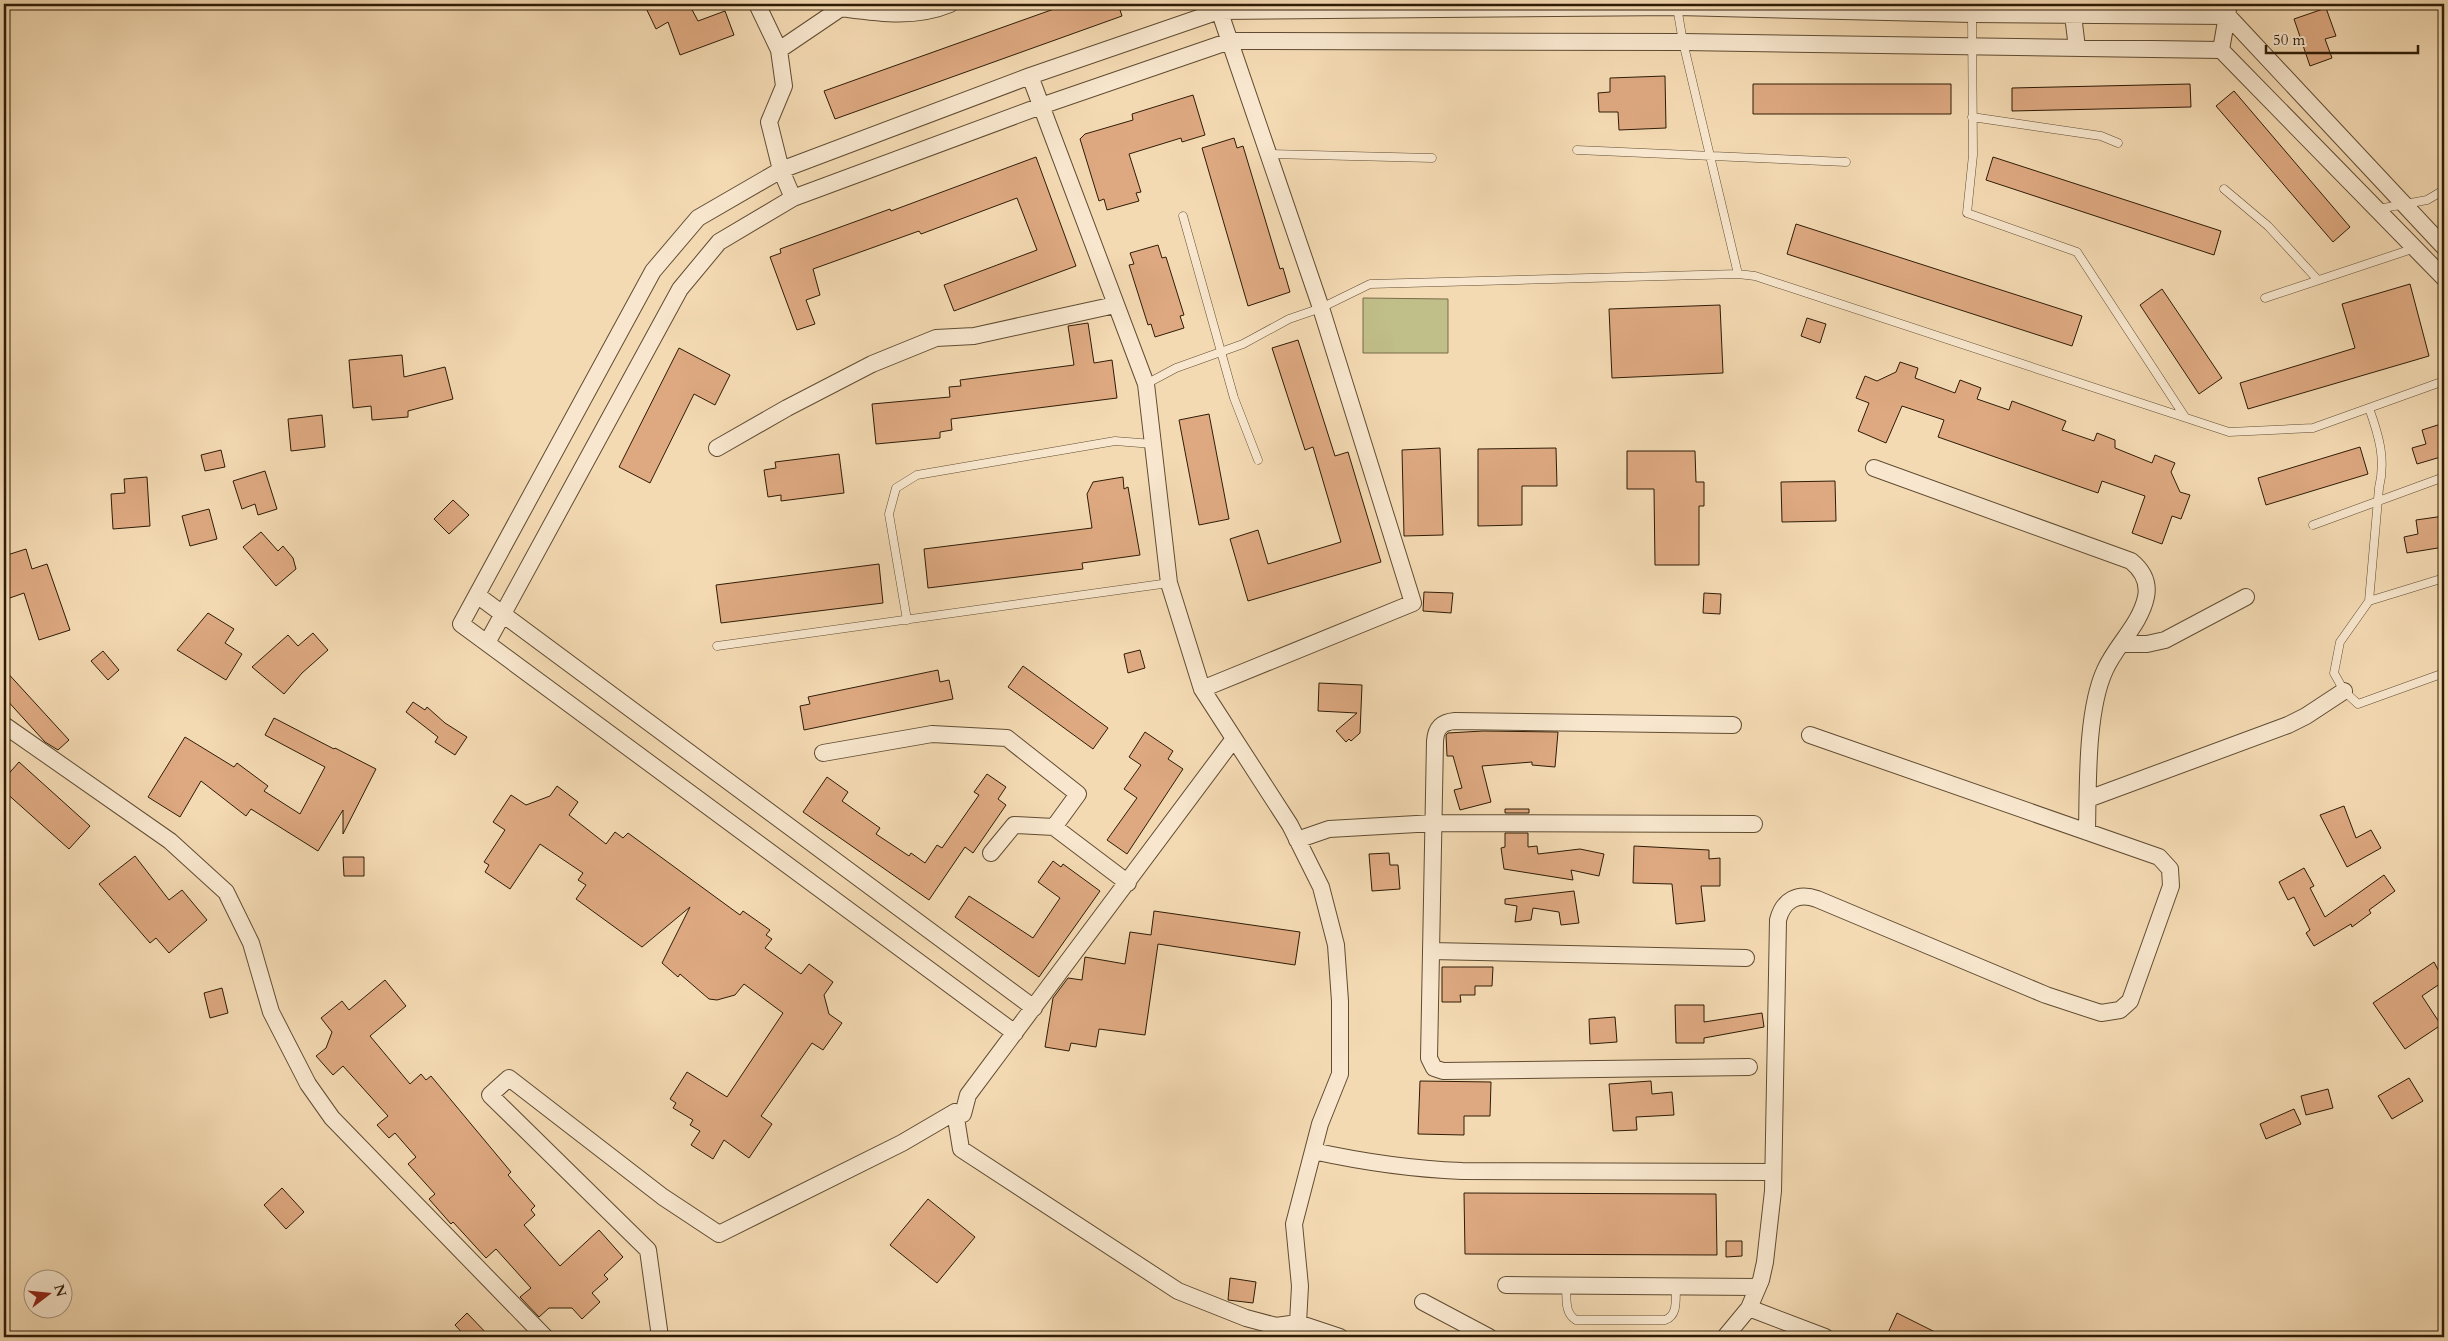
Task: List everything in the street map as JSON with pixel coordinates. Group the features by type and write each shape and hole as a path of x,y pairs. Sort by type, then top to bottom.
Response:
{"street":[{"path":"757,4 779,50 784,86 769,122 781,170 793,198"},
{"path":"779,50 841,8 894,16 938,9 950,4"},
{"path":"1202,689 1413,604 1321,308 1218,7"},
{"path":"1015,1033 461,624 653,271 698,218 781,170 1218,7 1825,7 1973,9 2073,15 2229,10 2444,247"},
{"path":"2221,50 2229,10"},
{"path":"2073,15 2077,48"},
{"path":"487,643 680,289 719,242 793,198 1041,106 1230,41 1683,42 1972,48 2221,50 2417,248 2444,278"},
{"path":"1030,76 1146,384 1169,583 1202,689 1297,840 1321,887 1336,945 1340,1001 1340,1074 1320,1124 1294,1224 1300,1286 1298,1323"},
{"path":"717,448 786,408 846,377 936,338 974,336 1115,305"},
{"path":"1874,468 2131,561 2143,573 2146,582 2146,596 2121,644 2104,671 2096,702 2090,754 2087,832"},
{"path":"476,595 1034,1008"},
{"path":"2121,644 2147,644 2165,640 2246,597"},
{"path":"2088,799 2288,725 2324,705 2344,691"},
{"path":"1733,725 1447,721 1440,726 1435,732 1429,1058 1430,1063 1438,1070 1750,1067"},
{"path":"4,725 170,841 226,892 251,943 271,1012 313,1091 332,1118 544,1337"},
{"path":"823,753 932,734 1007,738 1078,794 1054,827"},
{"path":"1725,1337 1749,1308 1758,1287 1765,1262 1773,1172 1778,920 1785,904 1792,898 1809,896 2046,995 2101,1013 2111,1013 2120,1010 2130,1001 2171,877 2170,869 2159,856 1810,736"},
{"path":"660,1337 648,1250 490,1095 509,1078 663,1197 718,1234 902,1143 955,1112 963,1114 968,1095 1233,740"},
{"path":"1297,840 1329,829 1434,823 1754,824"},
{"path":"991,854 1014,825 1054,827 1128,883"},
{"path":"1431,951 1746,958"},
{"path":"955,1112 961,1149 1178,1291 1246,1318 1276,1326 1298,1323 1340,1337"},
{"path":"1313,1151 1369,1164 1414,1169 1462,1171 1773,1172"},
{"path":"1506,1285 1758,1287"},
{"path":"1423,1302 1489,1337"},
{"path":"1749,1308 1825,1337"}],"lane":[{"path":"1677,8 1683,42 1738,274"},
{"path":"1973,9 1973,155 1966,214 2077,252 2185,417"},
{"path":"1972,117 2101,136 2118,143"},
{"path":"1577,150 1846,162"},
{"path":"1268,154 1432,158"},
{"path":"2224,189 2268,226 2317,279"},
{"path":"2378,209 2427,200 2444,190"},
{"path":"1183,216 1234,398 1258,460"},
{"path":"2265,298 2317,279 2417,248"},
{"path":"1146,384 1176,368 1243,344 1289,319 1321,308 1370,284 1738,274 1764,279 2228,432 2313,428 2444,381"},
{"path":"2369,408 2381,441 2383,470 2369,601 2340,642 2334,673 2344,691 2358,704 2444,673"},
{"path":"906,620 889,514 896,488 917,475 1115,441 1153,444"},
{"path":"2313,525 2444,477"},
{"path":"2369,601 2444,578"},
{"path":"717,646 1169,583"},
{"path":"1566,1286 1568,1314 1576,1320 1665,1320 1673,1316 1675,1311 1676,1286"}],"shaded area":[{"path":"1363,298 1448,299 1448,353 1363,353"}],"building":[{"path":"644,4 689,4 698,21 725,11 734,35 680,55 668,22 656,29"},
{"path":"1068,4 1118,4 1122,16 835,119 824,91"},
{"path":"2326,8 2336,36 2325,39 2332,58 2310,66 2294,19"},
{"path":"1665,76 1666,128 1619,130 1618,112 1599,112 1598,93 1610,92 1610,78"},
{"path":"1753,84 1951,84 1951,114 1753,114"},
{"path":"2190,84 2191,107 2012,111 2012,88"},
{"path":"2234,91 2350,227 2333,242 2216,106"},
{"path":"1193,95 1205,135 1182,142 1181,138 1129,154 1141,192 1136,193 1139,201 1107,210 1104,199 1099,201 1080,139 1085,134 1133,120 1132,114"},
{"path":"1234,138 1237,148 1243,146 1280,269 1283,268 1290,292 1248,306 1202,148"},
{"path":"1036,157 1076,266 954,311 944,285 1037,250 1017,198 921,234 919,231 813,269 820,295 806,300 815,324 797,330 770,257 781,253 780,249 890,209 891,211"},
{"path":"1993,157 2221,231 2214,255 1986,180"},
{"path":"1796,224 2082,316 2072,346 1787,254"},
{"path":"1158,245 1162,258 1166,257 1184,315 1180,316 1184,328 1155,337 1151,324 1148,325 1129,265 1134,264 1130,253"},
{"path":"2410,284 2429,356 2248,409 2240,383 2355,348 2342,304"},
{"path":"2162,289 2222,378 2199,394 2140,305"},
{"path":"1720,305 1723,373 1612,378 1609,309"},
{"path":"1807,318 1826,324 1820,343 1801,336"},
{"path":"1088,323 1094,363 1112,360 1117,398 951,419 952,430 940,432 940,438 876,444 872,404 950,397 949,387 961,386 960,380 1074,365 1068,326"},
{"path":"1298,340 1335,456 1348,452 1381,562 1248,601 1230,539 1258,530 1268,564 1341,542 1313,447 1305,450 1272,348"},
{"path":"679,348 730,375 715,405 694,394 650,483 619,467"},
{"path":"402,355 404,377 445,367 453,399 408,411 408,417 372,420 371,406 353,408 349,360"},
{"path":"1900,362 1918,368 1915,378 1955,393 1960,380 1981,388 1977,399 2009,410 2012,401 2066,421 2062,430 2094,441 2097,433 2115,440 2115,448 2152,463 2155,455 2175,463 2171,472 2180,492 2190,495 2181,519 2172,516 2162,544 2132,533 2145,496 2102,481 2098,493 1938,437 1944,420 1902,406 1886,443 1858,431 1869,403 1856,398 1865,376 1877,381 1896,372"},
{"path":"1209,414 1229,519 1199,525 1179,420"},
{"path":"322,415 325,447 291,451 288,419"},
{"path":"2444,423 2444,456 2417,464 2412,448 2426,444 2422,430"},
{"path":"2360,447 2368,474 2266,505 2258,478"},
{"path":"1440,448 1443,535 1404,536 1402,450"},
{"path":"1556,448 1557,486 1522,486 1522,525 1478,526 1478,449"},
{"path":"221,450 225,467 205,471 201,455"},
{"path":"1627,451 1695,451 1696,482 1704,482 1704,506 1699,506 1699,565 1655,565 1654,489 1627,489"},
{"path":"839,454 844,493 781,501 781,495 768,497 764,470 776,468 775,462"},
{"path":"265,471 277,509 258,515 255,504 242,509 233,481"},
{"path":"147,477 150,526 113,529 111,494 125,493 124,479"},
{"path":"1123,477 1124,489 1128,487 1140,555 1082,563 1083,569 928,588 924,549 1092,528 1087,494 1093,482"},
{"path":"1835,481 1836,521 1782,522 1781,482"},
{"path":"453,500 469,515 449,534 434,519"},
{"path":"209,509 217,539 190,546 182,516"},
{"path":"2444,516 2444,547 2407,553 2404,537 2418,534 2416,520"},
{"path":"261,532 278,551 283,546 293,558 296,569 276,586 243,547"},
{"path":"26,549 32,569 47,564 70,630 39,640 24,593 4,600 4,556"},
{"path":"879,564 883,603 721,623 716,585"},
{"path":"1424,592 1453,593 1451,613 1423,611"},
{"path":"1704,593 1721,594 1720,614 1703,613"},
{"path":"208,613 234,629 225,643 242,654 226,680 177,650"},
{"path":"313,633 328,650 302,673 284,694 252,667 288,635 298,646"},
{"path":"1140,650 1145,668 1128,673 1124,654"},
{"path":"103,651 119,670 108,680 91,661"},
{"path":"1023,666 1108,728 1093,749 1008,687"},
{"path":"4,669 69,740 58,750 45,742 4,697"},
{"path":"938,670 940,682 949,680 953,699 804,730 800,706 810,704 808,697"},
{"path":"1319,683 1362,685 1360,733 1351,741 1349,739 1346,742 1336,731 1357,713 1318,711"},
{"path":"413,702 425,710 427,707 445,723 467,737 455,755 435,742 438,737 406,712"},
{"path":"274,718 376,769 343,834 343,810 318,851 251,809 246,816 201,781 180,817 148,797 185,737 234,767 237,763 268,786 264,791 300,814 325,767 265,735"},
{"path":"1483,731 1558,732 1555,767 1532,765 1532,762 1482,766 1491,802 1460,810 1454,790 1462,788 1453,756 1447,756 1446,735 1448,733"},
{"path":"1145,732 1173,751 1168,759 1183,769 1127,854 1107,840 1137,798 1124,789 1141,765 1129,757"},
{"path":"19,762 90,826 69,849 4,791 4,779"},
{"path":"987,774 1006,787 998,799 1006,805 973,853 965,847 929,900 803,812 827,777 848,792 842,801 880,828 876,834 909,856 911,853 925,863 937,845 942,848 979,795 974,792"},
{"path":"557,786 578,802 569,815 606,844 615,832 623,838 628,833 740,915 743,911 770,930 766,935 772,939 765,948 801,974 809,964 833,982 824,995 829,1014 842,1023 823,1050 812,1043 761,1116 772,1124 749,1158 724,1140 713,1159 691,1145 700,1131 690,1125 693,1120 673,1108 676,1103 670,1099 687,1072 727,1097 783,1013 744,984 735,995 717,1000 709,999 680,974 678,977 662,963 690,907 642,947 576,899 586,885 578,880 583,873 540,844 510,889 485,872 489,865 484,862 505,830 493,822 511,795 526,805 550,796"},
{"path":"2344,806 2356,838 2371,830 2381,848 2347,867 2320,815"},
{"path":"1505,809 1529,809 1529,813 1505,813"},
{"path":"1505,833 1528,833 1528,847 1537,846 1538,854 1580,849 1604,854 1599,876 1571,870 1573,880 1504,869 1501,848 1505,847"},
{"path":"1634,846 1709,850 1709,859 1720,858 1720,886 1701,886 1705,921 1676,924 1672,884 1633,883"},
{"path":"1389,853 1390,865 1398,865 1400,889 1372,891 1369,854"},
{"path":"135,856 169,900 182,890 207,920 169,953 156,938 150,943 99,884"},
{"path":"343,857 364,857 364,876 344,876"},
{"path":"1053,861 1061,867 1063,864 1100,891 1039,977 955,917 969,896 1033,938 1060,898 1038,882"},
{"path":"2304,868 2314,886 2310,888 2325,917 2384,875 2395,891 2369,910 2371,913 2352,927 2351,924 2314,946 2306,933 2310,930 2294,897 2288,900 2279,882"},
{"path":"1574,891 1579,923 1561,925 1559,912 1533,908 1531,920 1515,922 1517,906 1505,904 1505,899"},
{"path":"1154,911 1300,932 1295,965 1158,944 1145,1035 1099,1029 1096,1047 1071,1043 1069,1051 1045,1047 1053,998 1068,978 1082,980 1085,957 1125,964 1130,932 1151,935"},
{"path":"2434,962 2444,981 2422,996 2441,1025 2405,1049 2373,1003"},
{"path":"1442,967 1493,967 1492,986 1475,986 1475,995 1460,995 1461,1002 1442,1002"},
{"path":"385,980 406,1006 370,1036 410,1084 421,1074 426,1080 431,1076 511,1172 508,1175 535,1206 531,1210 535,1215 524,1225 560,1266 599,1230 623,1257 604,1275 608,1279 592,1293 600,1302 582,1319 572,1308 549,1308 539,1317 520,1297 531,1288 496,1249 486,1258 453,1222 451,1224 429,1199 435,1194 408,1164 416,1157 395,1133 389,1138 377,1125 388,1116 343,1066 333,1075 316,1056 326,1048 332,1032 321,1018 342,1001 349,1010"},
{"path":"222,988 228,1013 210,1018 204,993"},
{"path":"1675,1005 1704,1005 1704,1022 1762,1013 1764,1027 1704,1038 1704,1043 1676,1043"},
{"path":"1615,1017 1617,1042 1590,1044 1589,1019"},
{"path":"2409,1078 2423,1101 2392,1119 2378,1096"},
{"path":"1420,1081 1491,1082 1490,1116 1464,1116 1464,1135 1418,1134"},
{"path":"1651,1081 1652,1094 1672,1092 1674,1115 1636,1117 1637,1130 1613,1131 1609,1084"},
{"path":"2328,1089 2333,1108 2306,1115 2301,1096"},
{"path":"2294,1109 2301,1124 2266,1139 2260,1124"},
{"path":"282,1188 304,1212 286,1229 264,1205"},
{"path":"1464,1193 1716,1194 1717,1255 1465,1254"},
{"path":"928,1199 975,1237 937,1283 890,1245"},
{"path":"1726,1241 1742,1241 1742,1256 1726,1257"},
{"path":"1230,1278 1256,1282 1253,1303 1228,1300"},
{"path":"467,1313 490,1337 466,1337 455,1325"},
{"path":"1897,1313 1945,1337 1886,1337"}]}
